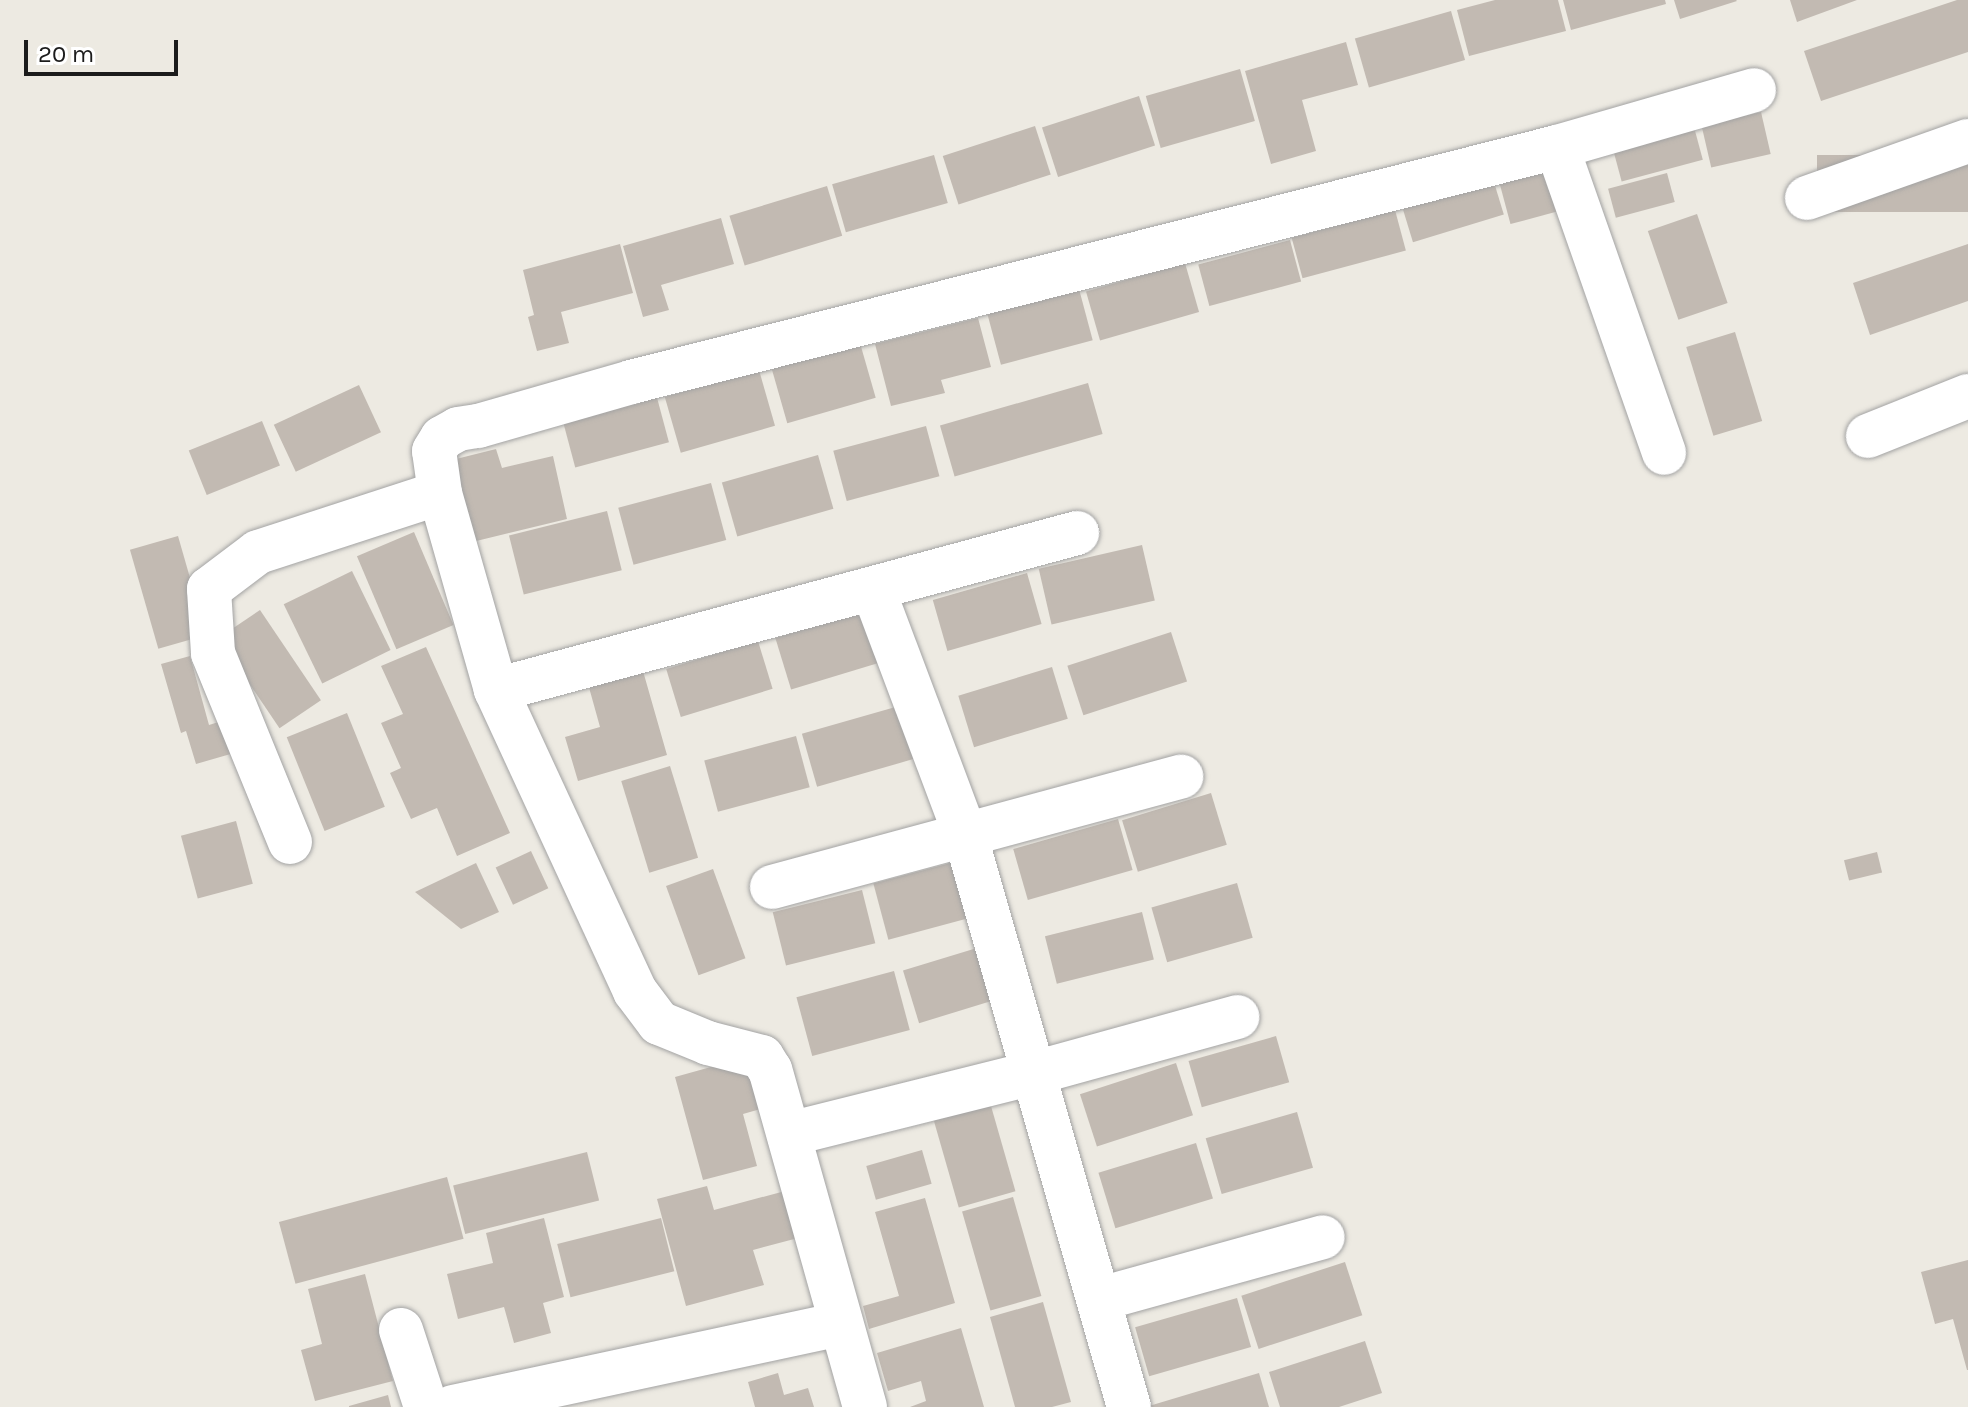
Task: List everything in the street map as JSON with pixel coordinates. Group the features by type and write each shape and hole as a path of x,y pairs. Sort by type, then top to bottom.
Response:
{"street":[{"path":"865,1407 770,1070 762,1057 708,1043 659,1023 635,991 496,690 440,493 434,451 442,438 458,429 631,382 1033,277 1557,147 1754,90"},
{"path":"1807,198 1968,141"},
{"path":"1557,147 1664,453"},
{"path":"1868,436 1968,396"},
{"path":"290,842 213,653 209,589 258,552 440,493"},
{"path":"496,690 1077,533"},
{"path":"873,589 965,834 1129,1407"},
{"path":"772,887 1181,777"},
{"path":"789,1134 1034,1073 1237,1017"},
{"path":"1100,1299 1323,1237"},
{"path":"453,1407 840,1324"},
{"path":"401,1330 426,1407"}],"building":[{"path":"1495,0 1558,0 1566,31 1469,56 1457,10"},
{"path":"1563,0 1665,0 1666,4 1571,30"},
{"path":"1674,0 1736,0 1737,1 1680,19"},
{"path":"1790,0 1857,0 1797,22"},
{"path":"1957,0 1968,0 1968,52 1821,101 1804,51"},
{"path":"1451,11 1465,60 1369,88 1355,39"},
{"path":"1346,42 1358,85 1302,100 1316,151 1271,164 1245,71"},
{"path":"1240,69 1255,121 1161,148 1146,96"},
{"path":"1139,96 1155,145 1058,177 1042,128"},
{"path":"1761,112 1771,154 1711,168 1702,126"},
{"path":"1035,126 1051,175 959,204 943,156"},
{"path":"1694,127 1703,160 1622,182 1613,149"},
{"path":"934,155 948,203 846,232 832,184"},
{"path":"1817,155 1968,155 1968,212 1817,212"},
{"path":"1549,163 1562,210 1510,224 1498,177"},
{"path":"1667,173 1675,202 1616,218 1608,189"},
{"path":"1493,179 1504,214 1413,242 1402,207"},
{"path":"827,186 842,236 745,266 729,216"},
{"path":"1395,210 1406,251 1303,278 1292,238"},
{"path":"1697,214 1728,303 1678,320 1648,231"},
{"path":"721,218 734,264 661,285 669,310 643,317 623,246"},
{"path":"1290,240 1301,282 1209,306 1198,265"},
{"path":"620,244 633,293 561,312 569,343 537,351 528,317 534,315 523,270"},
{"path":"1968,244 1968,301 1870,335 1853,283"},
{"path":"1185,263 1199,312 1100,340 1086,291"},
{"path":"1079,289 1093,340 1001,365 987,314"},
{"path":"978,318 991,367 941,380 945,393 891,406 875,344"},
{"path":"1735,332 1762,421 1713,436 1686,347"},
{"path":"860,343 876,398 787,423 772,368"},
{"path":"759,370 775,426 681,453 665,397"},
{"path":"1088,383 1103,434 955,476 940,425"},
{"path":"359,385 381,432 296,472 274,425"},
{"path":"656,394 669,442 575,467 562,419"},
{"path":"262,421 280,466 207,495 189,451"},
{"path":"926,426 939,476 847,501 833,451"},
{"path":"496,449 502,468 553,456 567,519 464,544 444,462"},
{"path":"818,455 833,509 737,536 722,483"},
{"path":"711,483 726,540 634,565 618,508"},
{"path":"607,511 622,570 524,595 509,535"},
{"path":"414,532 453,625 396,649 357,556"},
{"path":"178,536 206,635 158,649 130,550"},
{"path":"1142,545 1155,601 1052,624 1039,569"},
{"path":"352,571 391,650 322,683 284,604"},
{"path":"1027,573 1042,624 947,651 933,600"},
{"path":"870,609 886,661 791,690 775,638"},
{"path":"260,610 321,700 280,728 219,638"},
{"path":"1171,632 1187,681 1083,715 1067,666"},
{"path":"758,641 773,689 681,717 666,669"},
{"path":"426,647 510,833 457,856 437,808 411,819 390,773 401,768 381,723 403,714 381,666"},
{"path":"190,656 209,725 225,720 234,753 196,764 186,731 181,733 161,664"},
{"path":"639,657 667,755 578,781 565,737 600,727 585,673"},
{"path":"1052,667 1068,719 974,747 958,696"},
{"path":"899,706 914,759 817,787 802,734"},
{"path":"347,713 385,807 325,831 287,737"},
{"path":"796,736 810,787 718,812 704,761"},
{"path":"670,766 698,858 649,873 621,781"},
{"path":"1211,793 1227,845 1138,872 1122,820"},
{"path":"1118,819 1133,870 1028,900 1013,849"},
{"path":"236,821 253,884 198,899 181,836"},
{"path":"531,851 548,888 513,905 496,867"},
{"path":"1877,852 1882,872 1849,881 1844,860"},
{"path":"969,858 984,914 888,940 873,884"},
{"path":"476,863 499,912 461,929 415,892"},
{"path":"713,869 745,958 699,975 666,886"},
{"path":"1237,883 1253,938 1167,962 1151,908"},
{"path":"862,890 875,943 786,966 773,912"},
{"path":"1142,912 1154,960 1057,984 1045,936"},
{"path":"990,944 1006,997 919,1023 903,971"},
{"path":"894,971 910,1030 812,1056 796,997"},
{"path":"1276,1036 1289,1082 1202,1107 1189,1061"},
{"path":"754,1055 768,1107 743,1114 757,1166 703,1180 675,1077"},
{"path":"1176,1063 1193,1115 1097,1147 1080,1094"},
{"path":"989,1099 1015,1191 959,1208 932,1115"},
{"path":"1297,1112 1313,1168 1222,1194 1206,1138"},
{"path":"1196,1143 1213,1198 1115,1228 1098,1173"},
{"path":"922,1150 932,1184 876,1200 866,1166"},
{"path":"587,1152 599,1201 465,1234 453,1185"},
{"path":"447,1177 464,1239 295,1284 279,1222"},
{"path":"707,1186 714,1210 785,1191 798,1238 753,1250 764,1285 686,1306 657,1199"},
{"path":"1013,1197 1041,1296 990,1311 962,1212"},
{"path":"925,1198 955,1303 869,1329 863,1306 899,1296 875,1212"},
{"path":"544,1218 564,1297 543,1303 551,1333 514,1343 504,1307 458,1319 447,1274 493,1263 486,1233"},
{"path":"661,1218 674,1271 570,1297 557,1244"},
{"path":"1968,1260 1967,1370 1953,1319 1935,1324 1921,1272"},
{"path":"1345,1262 1362,1315 1259,1349 1241,1296"},
{"path":"365,1274 393,1381 315,1401 301,1350 322,1344 308,1289"},
{"path":"1237,1298 1251,1347 1149,1376 1135,1327"},
{"path":"1043,1302 1071,1402 1052,1407 1015,1407 990,1317"},
{"path":"961,1328 984,1407 910,1407 926,1401 921,1381 888,1391 877,1353"},
{"path":"1365,1341 1382,1393 1339,1407 1280,1407 1269,1372"},
{"path":"778,1373 784,1395 808,1388 814,1407 755,1407 748,1382"},
{"path":"1259,1373 1269,1407 1149,1407 1149,1406"},
{"path":"388,1395 391,1407 349,1407 349,1406"}]}
